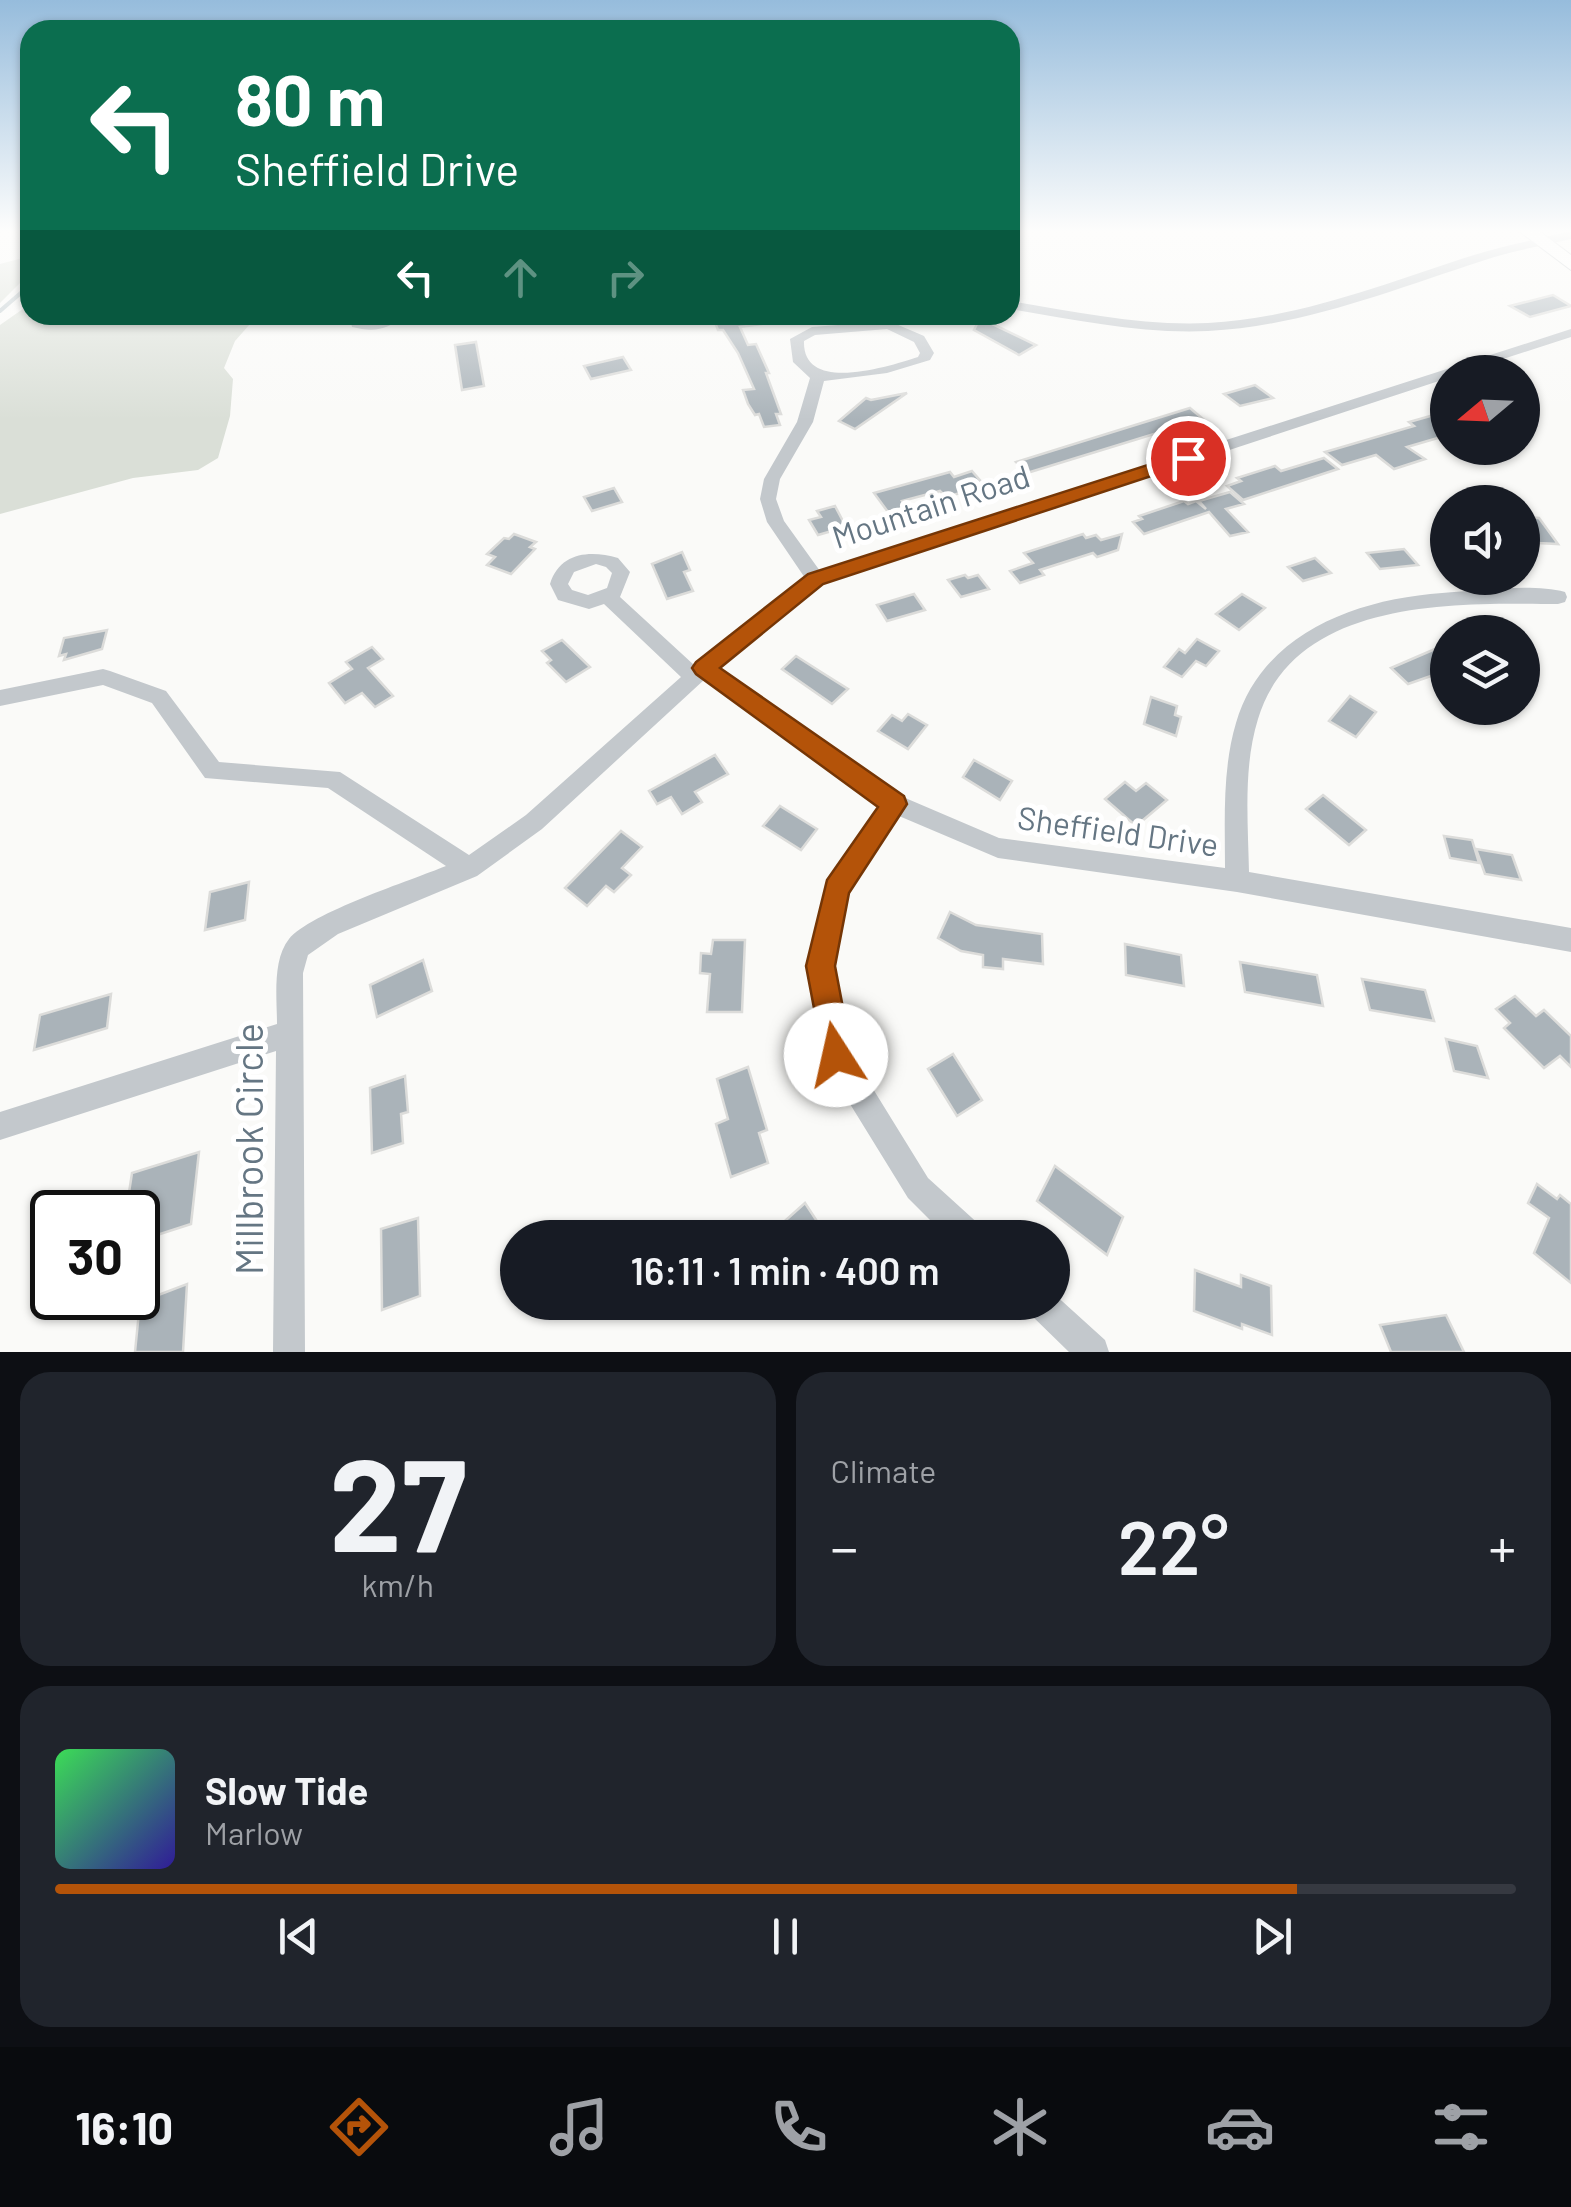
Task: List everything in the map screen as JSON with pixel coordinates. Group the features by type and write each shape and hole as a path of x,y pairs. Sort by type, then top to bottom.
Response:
{"street":[{"path":"1020,307 1136,326 1207,327 1273,320 1370,294"},
{"path":"856,325 812,331 797,339 794,348 804,368 818,376 906,367 923,360 927,352 919,339 899,325"},
{"name":"Mountain Road","path":"1504,355 1571,333"},
{"path":"816,579 776,522 768,499 772,479 805,422 818,376"},
{"name":"Mountain Road","path":"298,947 329,926 470,868 534,822 699,672 816,579 1430,379"},
{"name":"Sheffield Drive","path":"608,597 699,672 895,804 998,848 1237,881 1571,940"},
{"path":"1237,881 1237,786 1252,706 1288,654 1341,618 1427,598 1558,597"},
{"path":"0,698 103,678 159,697 212,771 332,779 470,868"},
{"path":"895,804 836,889 820,966 836,1055 918,1188 951,1220"},
{"name":"Millbrook Circle","path":"290,1352 290,972 298,947"},
{"path":"0,1126 290,1034"},
{"path":"1059,1320 1093,1352"}],"shaded area":[{"path":"20,311 20,325 249,325 235,341 224,368 233,379 230,416 218,458 198,470 133,478 0,514 0,325"}],"building":[{"path":"1553,295 1571,306 1530,317 1510,306"},
{"path":"716,325 755,325 740,327 748,345 756,344 769,373 781,414 776,414 780,425 764,427 759,414 755,415 743,390 754,389 738,353 723,330"},
{"path":"976,325 995,325 1036,345 1019,355 974,330"},
{"path":"476,342 484,386 462,390 455,345"},
{"path":"623,357 631,370 591,379 584,366"},
{"path":"1255,385 1273,398 1240,406 1224,394"},
{"path":"907,393 855,429 839,421 866,398"},
{"path":"1190,408 1203,419 1027,473 1016,462"},
{"path":"1430,416 1430,440 1407,447 1425,459 1394,469 1376,455 1342,465 1325,452 1414,426 1409,422"},
{"path":"1324,458 1338,469 1243,500 1227,486 1241,481 1237,478 1275,466 1281,471"},
{"path":"972,471 985,486 946,497 940,491 902,501 906,507 888,512 874,493 950,472 954,477"},
{"path":"614,488 622,502 592,511 584,497"},
{"path":"1230,492 1244,504 1226,509 1248,532 1230,536 1209,512 1144,534 1133,522 1142,519 1139,516 1184,501 1196,501 1206,509 1199,501"},
{"path":"835,506 846,527 818,535 809,520 821,517 817,511"},
{"path":"1540,519 1558,544 1540,543"},
{"path":"514,534 536,542 530,547 535,549 511,574 487,565 495,557 487,554"},
{"path":"1083,534 1086,538 1096,535 1101,540 1122,534 1118,550 1097,557 1093,553 1040,570 1044,575 1020,583 1010,571 1033,563 1024,553"},
{"path":"1404,549 1418,565 1380,569 1367,553"},
{"path":"682,552 690,570 684,572 693,591 667,599 652,564"},
{"path":"1315,558 1331,573 1303,581 1288,567"},
{"path":"978,575 989,589 961,597 948,580"},
{"path":"914,594 925,610 887,621 877,605"},
{"path":"1242,594 1265,608 1239,630 1216,614"},
{"path":"107,630 102,649 64,660 66,654 59,656 64,638"},
{"path":"1197,639 1219,651 1206,666 1196,661 1182,677 1164,667 1179,649 1185,653"},
{"path":"562,640 590,667 566,682 547,663 551,660 542,651"},
{"path":"372,647 383,659 368,668 393,696 375,707 362,693 345,703 329,683 352,669 346,662"},
{"path":"1430,651 1430,676 1408,684 1391,668"},
{"path":"796,656 848,689 832,704 782,669"},
{"path":"1350,696 1376,712 1356,737 1329,721"},
{"path":"1151,697 1177,706 1175,715 1181,717 1176,736 1144,724"},
{"path":"908,714 927,725 908,749 878,731 892,715 902,721"},
{"path":"715,755 728,774 695,792 702,802 682,814 671,797 657,804 649,791"},
{"path":"974,760 1012,781 1000,800 963,777"},
{"path":"1125,782 1136,791 1146,783 1167,800 1136,826 1105,799"},
{"path":"1323,795 1366,830 1349,845 1306,809"},
{"path":"780,806 817,829 801,850 763,826"},
{"path":"621,831 642,847 622,868 631,875 614,892 606,886 587,906 565,888"},
{"path":"1444,836 1472,840 1479,863 1450,858"},
{"path":"1476,849 1512,855 1521,880 1485,874"},
{"path":"249,882 245,920 205,930 210,892"},
{"path":"950,912 976,925 1042,934 1043,964 1003,959 1003,969 983,967 983,955 961,951 938,938"},
{"path":"713,940 745,940 742,1012 707,1012 710,974 700,973 701,953 711,954"},
{"path":"1125,944 1181,955 1184,986 1126,975"},
{"path":"423,960 432,991 377,1017 370,985"},
{"path":"1240,962 1317,975 1323,1006 1245,992"},
{"path":"1362,979 1425,990 1434,1021 1370,1010"},
{"path":"111,994 107,1028 34,1050 40,1015"},
{"path":"1515,996 1536,1016 1544,1010 1571,1036 1571,1067 1560,1056 1544,1068 1504,1028 1510,1023 1496,1009"},
{"path":"1446,1039 1477,1046 1488,1078 1454,1071"},
{"path":"953,1054 982,1100 957,1116 928,1069"},
{"path":"748,1067 767,1130 759,1133 768,1163 731,1177 716,1124 728,1119 717,1079"},
{"path":"405,1076 408,1112 401,1114 403,1143 372,1153 370,1088"},
{"path":"199,1152 191,1224 160,1234 160,1190 129,1190 132,1173"},
{"path":"1055,1166 1123,1217 1107,1255 1070,1226 1070,1220 1062,1220 1037,1201"},
{"path":"1537,1184 1571,1204 1571,1283 1534,1253 1549,1218 1528,1203"},
{"path":"805,1203 816,1220 786,1220"},
{"path":"418,1218 420,1296 382,1310 381,1229"},
{"path":"1195,1270 1241,1287 1241,1275 1271,1286 1272,1335 1242,1324 1242,1329 1194,1311"},
{"path":"187,1284 183,1352 135,1352 138,1320 160,1320 160,1294"},
{"path":"1446,1315 1464,1352 1391,1352 1380,1325"}],"waterway":[{"path":"0,311 20,294"}],"route":[{"path":"836,1055 820,966 836,889 895,804 704,668 816,579 1188,458"}]}
